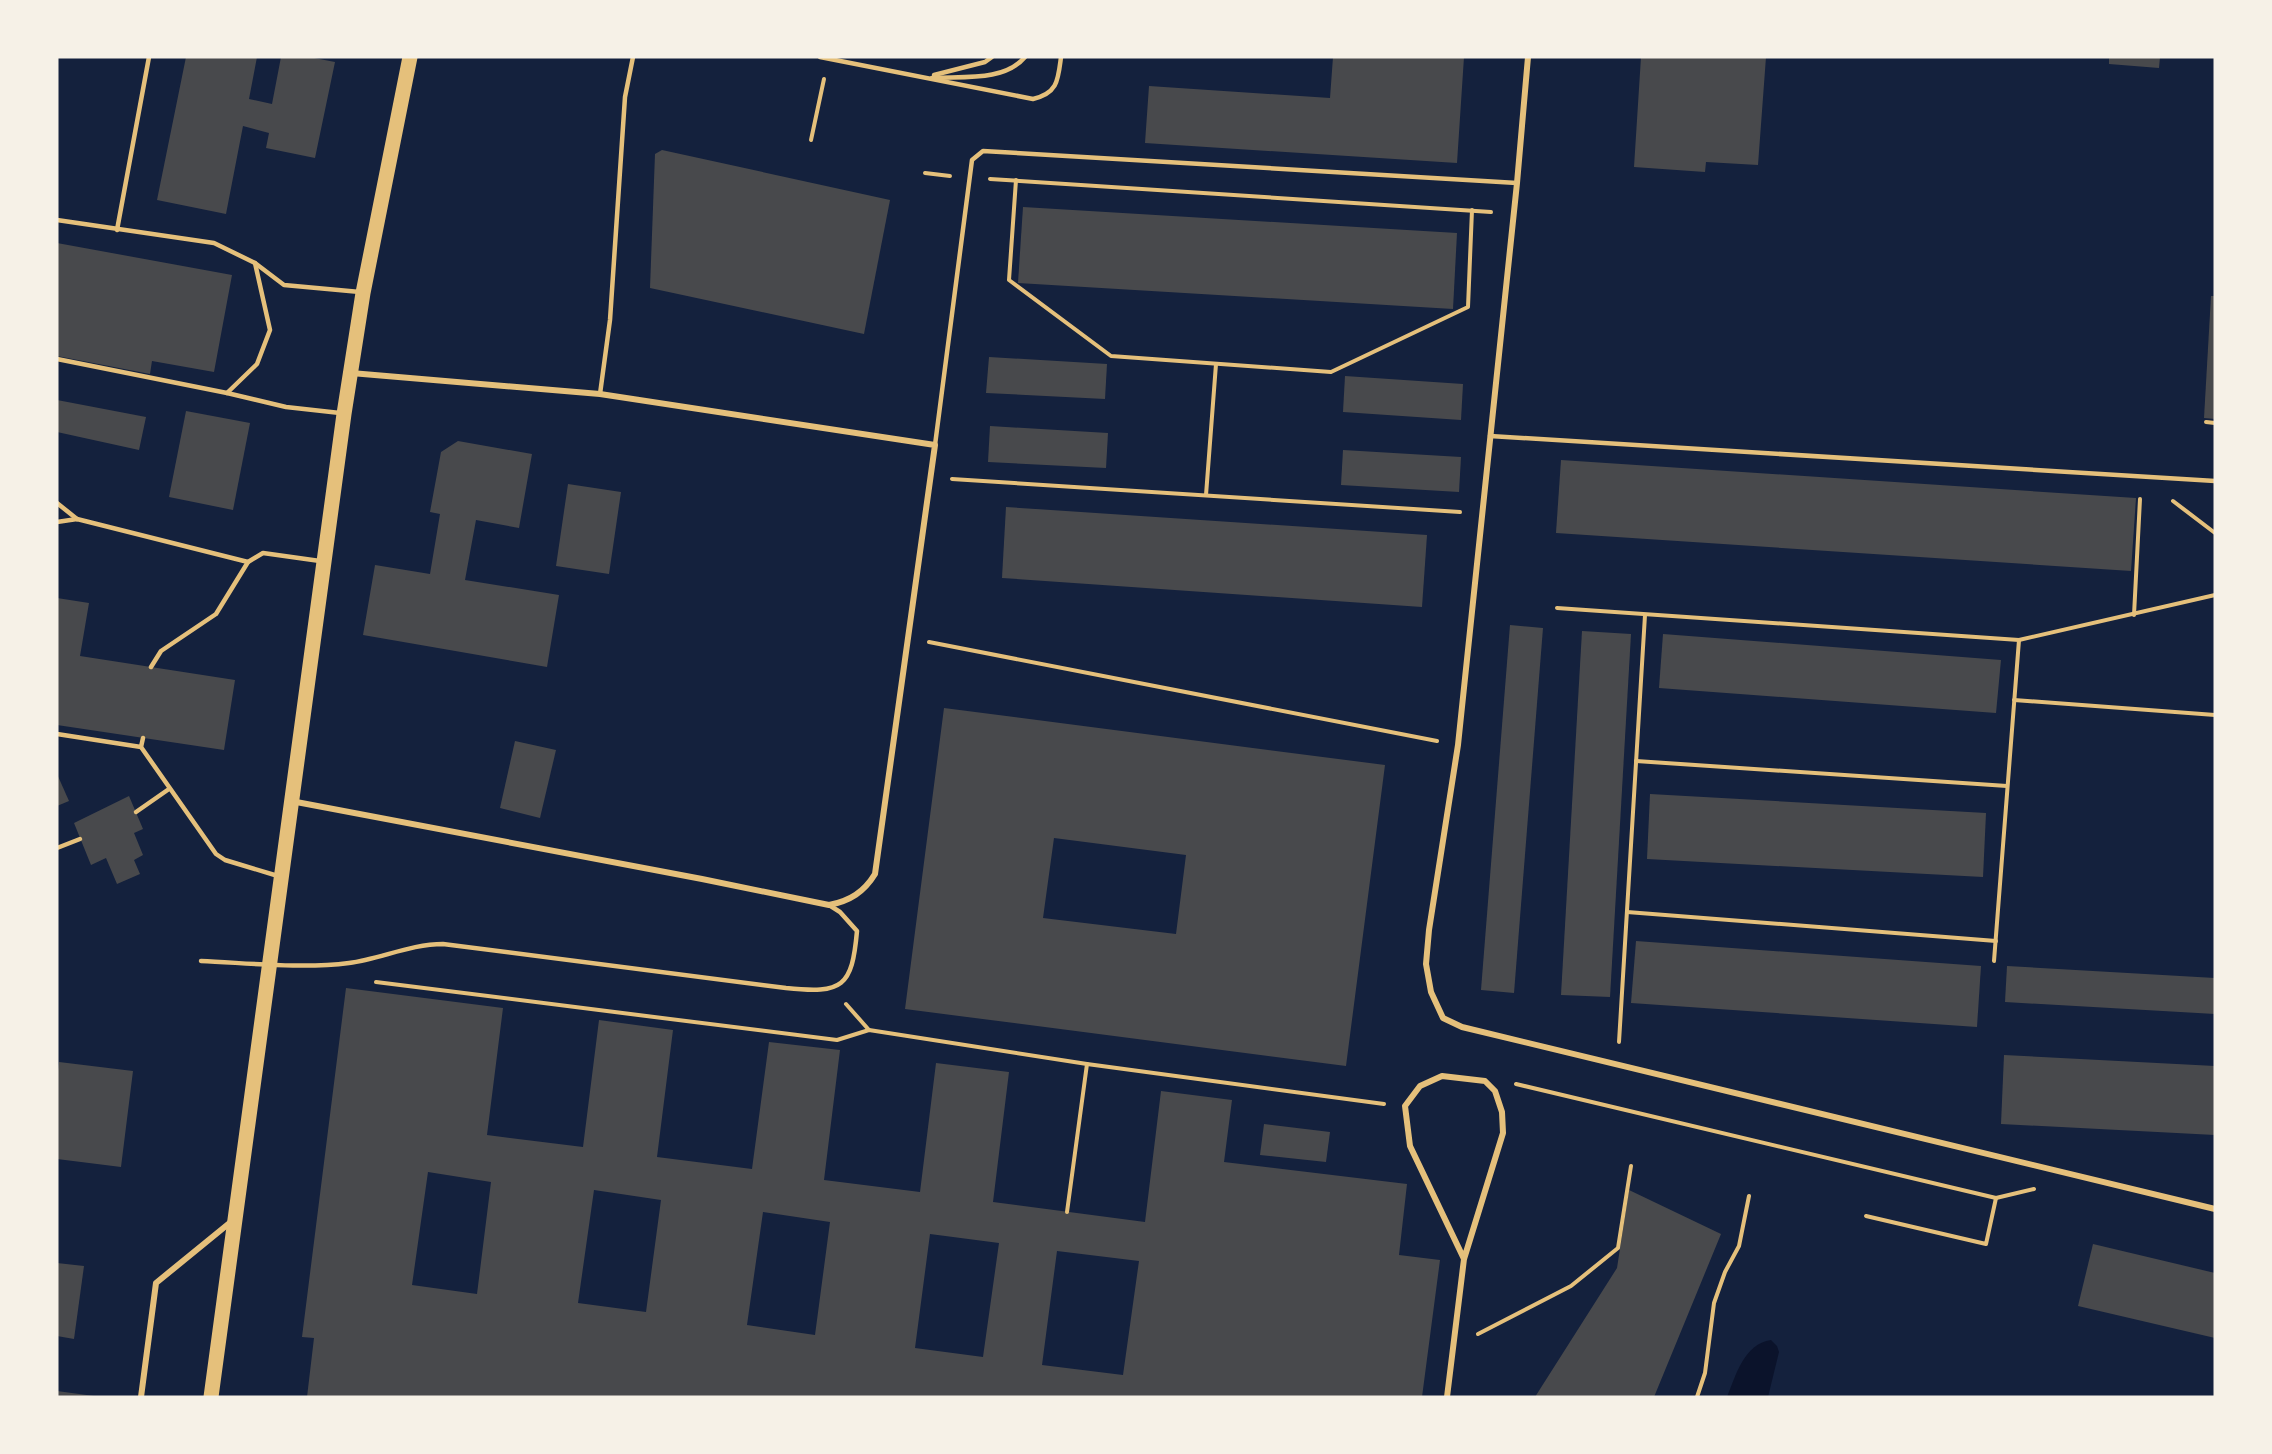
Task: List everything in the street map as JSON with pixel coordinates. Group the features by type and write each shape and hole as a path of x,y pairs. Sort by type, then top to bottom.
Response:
{"main road":[{"path":"211,1397 290,801 350,373 363,293 410,57"}],"street":[{"path":"1527,57 1458,745 1429,930 1426,964 1431,992 1443,1018 1462,1027 2215,1209"},
{"path":"290,801 829,905 843,902 856,895 868,885 875,874 935,445 600,394 350,373"},
{"path":"1447,1397 1464,1259 1503,1133 1502,1112 1495,1091 1485,1081 1442,1076 1420,1086 1405,1106 1410,1146 1464,1259"},
{"path":"141,1397 156,1283 235,1219"}],"lane":[{"path":"117,230 149,57"},
{"path":"600,394 610,320 625,97 633,57"},
{"path":"820,57 1033,99 1046,96 1058,82 1061,57"},
{"path":"923,78 985,62 992,57"},
{"path":"923,78 1000,74 1021,62 1025,57"},
{"path":"935,445 972,160 982,151 1516,183"},
{"path":"57,220 214,243 255,263 284,285 363,293"},
{"path":"227,393 257,364 270,330 255,263"},
{"path":"57,359 286,407 344,414"},
{"path":"1490,436 2215,481"},
{"path":"57,503 77,519"},
{"path":"57,522 77,519 248,562"},
{"path":"151,667 160,651 216,614 248,562 263,553 323,561"},
{"path":"57,734 141,747"},
{"path":"143,738 141,747 216,854 225,860 281,877"},
{"path":"136,812 169,789"},
{"path":"57,848 80,839"},
{"path":"201,961 270,964 347,963 376,959 430,944 786,988 821,990 842,983 849,974 853,963 857,931 840,912 829,905"}],"path":[{"path":"811,140 828,58"},
{"path":"925,173 944,175"},
{"path":"970,177 1513,213"},
{"path":"1016,180 1009,280 1111,356 1331,372 1468,306 1472,210"},
{"path":"1206,495 1216,364"},
{"path":"2206,422 2215,423"},
{"path":"2141,477 2215,533"},
{"path":"2134,615 2141,477"},
{"path":"930,478 1481,514"},
{"path":"1557,609 2019,640 2215,595"},
{"path":"1617,1064 1646,615"},
{"path":"908,638 1458,745"},
{"path":"1994,961 2019,640"},
{"path":"2014,700 2215,715"},
{"path":"1636,761 2007,786"},
{"path":"1627,912 1996,941"},
{"path":"347,963 346,978 837,1040 869,1030 1087,1064 1405,1106"},
{"path":"832,988 869,1030"},
{"path":"1067,1212 1087,1064"},
{"path":"1511,1083 1996,1198 2040,1188"},
{"path":"1454,1347 1571,1286 1618,1248 1631,1166"},
{"path":"1697,1397 1706,1372 1714,1304 1725,1272 1739,1246 1749,1196"},
{"path":"1866,1216 1986,1245 1996,1198"}],"water":[{"path":"1771,1340 1779,1352 1768,1397 1727,1397 1738,1370 1748,1354 1762,1343"}],"building":[{"path":"186,57 257,57 249,99 272,104 281,57 309,57 335,62 315,158 266,148 269,133 243,126 226,214 157,200"},
{"path":"1333,57 1464,57 1457,163 1145,143 1149,86 1330,98"},
{"path":"1641,57 1766,57 1758,165 1706,162 1705,172 1634,167"},
{"path":"2109,57 2160,57 2159,68 2109,64"},
{"path":"662,150 890,200 864,334 650,288 655,154"},
{"path":"1023,207 1457,233 1453,309 1018,283"},
{"path":"57,243 232,275 214,372 152,361 150,374 57,356"},
{"path":"2211,296 2215,296 2215,419 2204,418"},
{"path":"989,357 1107,364 1105,399 986,393"},
{"path":"1345,376 1463,384 1461,420 1343,412"},
{"path":"57,400 146,417 139,450 57,432"},
{"path":"186,411 250,423 233,510 169,497"},
{"path":"990,426 1108,433 1106,468 988,462"},
{"path":"458,441 532,454 519,528 476,520 465,580 559,595 547,667 363,635 375,565 430,574 440,514 430,512 441,452"},
{"path":"1343,450 1461,457 1459,492 1341,485"},
{"path":"1561,460 2136,498 2131,571 1556,533"},
{"path":"568,484 621,492 609,574 556,566"},
{"path":"1006,507 1427,535 1422,607 1002,578"},
{"path":"57,598 89,603 80,656 235,680 224,750 57,725"},
{"path":"1510,625 1543,628 1514,993 1481,990"},
{"path":"1582,631 1631,634 1610,997 1561,995"},
{"path":"1663,634 2001,660 1996,713 1659,688"},
{"path":"944,708 1385,765 1346,1066 905,1009","holes":["1054,838 1186,855 1176,934 1043,918"]},
{"path":"515,741 556,750 540,818 500,808"},
{"path":"57,774 69,801 57,806"},
{"path":"1650,794 1986,813 1983,877 1647,859"},
{"path":"129,796 143,829 134,833 143,855 134,860 140,874 117,884 106,858 91,865 74,823"},
{"path":"1636,941 1981,966 1977,1027 1631,1003"},
{"path":"2007,966 2215,978 2215,1014 2005,1002"},
{"path":"346,988 503,1008 487,1135 583,1147 599,1020 673,1030 657,1157 752,1169 769,1042 840,1050 824,1180 920,1192 936,1063 1009,1072 993,1202 1145,1222 1161,1091 1232,1100 1224,1162 1407,1184 1399,1255 1440,1260 1422,1397 307,1397 314,1338 302,1337","holes":["428,1172 491,1182 477,1294 412,1285","594,1190 661,1200 646,1312 578,1303","763,1212 830,1222 815,1335 747,1325","930,1234 999,1243 983,1357 915,1348","1057,1251 1139,1261 1123,1375 1042,1365"]},
{"path":"2004,1055 2215,1066 2215,1135 2001,1124"},
{"path":"59,1062 133,1071 121,1167 57,1159"},
{"path":"1264,1124 1330,1132 1326,1162 1260,1155"},
{"path":"1629,1190 1721,1234 1654,1397 1535,1397 1617,1268"},
{"path":"2093,1244 2215,1273 2215,1338 2078,1306"},
{"path":"57,1263 84,1266 74,1339 57,1336"},
{"path":"57,1391 94,1396 94,1397 57,1397"}]}
